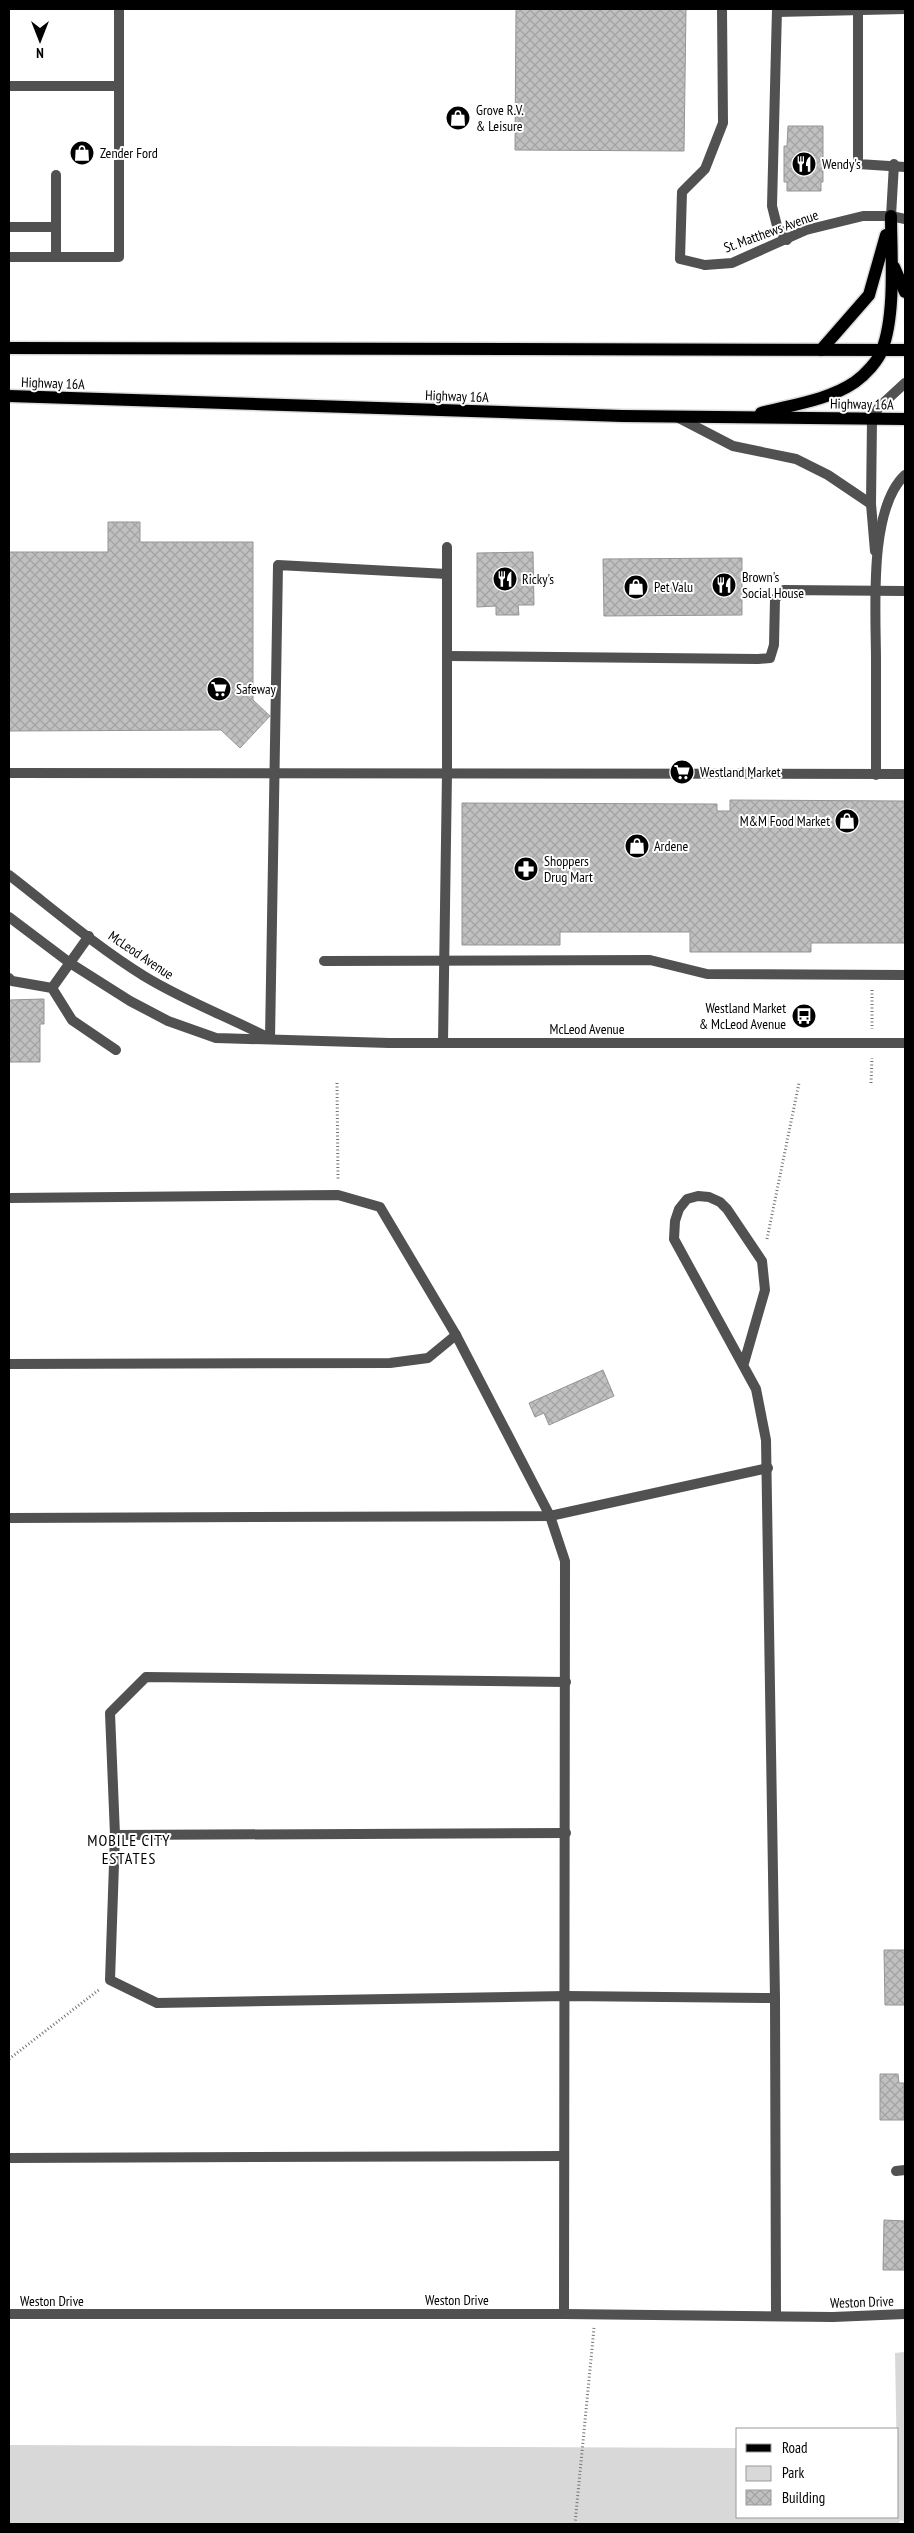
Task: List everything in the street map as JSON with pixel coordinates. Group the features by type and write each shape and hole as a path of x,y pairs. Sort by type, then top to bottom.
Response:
{"main road":[{"path":"744,418 836,392 856,381 873,364 882,350 891,303 891,216"},
{"path":"821,350 869,295 874,286 891,216"},
{"path":"891,257 898,280 905,292"},
{"path":"9,348 905,350"},
{"name":"Highway 16A","path":"9,396 244,405 676,417 905,420"}],"street":[{"path":"9,257 119,257 119,9"},
{"name":"St. Matthews Avenue","path":"722,9 723,123 705,169 682,192 680,259 705,265 732,263 806,230 863,216 891,216 905,219"},
{"path":"787,240 777,226 772,206 777,10 905,9"},
{"path":"858,10 858,164 894,164 905,166"},
{"path":"9,86 119,86"},
{"path":"891,216 894,164"},
{"path":"56,174 56,257"},
{"path":"9,226 56,226"},
{"path":"877,559 871,504 872,419 879,407 905,383"},
{"path":"676,417 732,446 796,459 828,475 871,504"},
{"path":"876,775 877,559 885,512 895,484 905,475"},
{"path":"443,1043 447,773 447,547"},
{"path":"270,1039 278,565 447,574"},
{"path":"447,656 770,658 774,645 775,598 784,590 905,592"},
{"path":"9,773 905,774"},
{"name":"McLeod Avenue","path":"9,875 143,975 184,998 227,1016 270,1039"},
{"name":"McLeod Avenue","path":"9,917 70,963 168,1022 216,1038 316,1042 443,1043 905,1043"},
{"path":"52,988 89,936"},
{"path":"324,961 650,960 707,974 905,974"},
{"path":"9,978 52,988 72,1020 116,1050"},
{"path":"9,1198 338,1195 380,1207 456,1335 550,1516 565,1561 566,1996 563,2156 564,2314"},
{"path":"744,1363 765,1290 762,1261 720,1202 708,1197 698,1196 687,1199 679,1209 675,1221 674,1239 681,1255 744,1363 756,1389 762,1413 768,1468 775,1998 776,2316"},
{"path":"9,1364 390,1363 428,1358 456,1335"},
{"path":"9,1518 550,1516 768,1468"},
{"path":"566,1682 146,1677 110,1714 115,1835 110,1980 157,2003 566,1996 775,1998"},
{"path":"115,1835 566,1833"},
{"path":"9,2158 563,2156"},
{"name":"Weston Drive","path":"9,2314 596,2314 776,2316 905,2314"}],"path":[{"path":"337,1083 338,1195"},
{"path":"762,1261 799,1083"},
{"path":"9,2059 110,1980"},
{"path":"575,2524 596,2314"}],"green space":[{"path":"905,2352 905,2523 901,2520 898,2524 9,2524 9,2445 736,2448 736,2518 899,2518 899,2428 896,2428 895,2353"}],"building":[{"path":"516,9 686,9 684,151 515,150"},
{"name":"Wendy's","path":"788,126 823,126 823,182 821,182 821,191 787,191 787,182 784,182 784,146 787,146"},
{"path":"108,522 140,522 140,542 253,542 253,700 270,716 240,748 221,730 9,731 9,552 108,552"},
{"name":"Ricky's","path":"533,552 534,605 518,605 519,615 496,615 496,606 477,607 477,553"},
{"path":"742,558 742,615 604,616 603,559"},
{"path":"730,800 905,801 905,943 811,943 811,952 690,952 690,932 560,932 560,945 462,945 462,803 717,804 717,811 730,811"},
{"path":"44,999 44,1024 40,1024 40,1062 9,1062 9,1000"},
{"path":"603,1370 614,1396 549,1425 544,1413 535,1417 529,1403"},
{"path":"884,1950 905,1950 905,2005 885,2005"},
{"path":"880,2074 898,2074 899,2083 904,2083 904,2120 880,2120"},
{"path":"884,2220 905,2221 905,2270 883,2270"}],"place":[{"name":"Grove R.V. & Leisure","path":"458,118"},
{"name":"Zender Ford","path":"82,153"},
{"name":"Wendy's","path":"804,164"},
{"name":"Ricky's","path":"505,579"},
{"name":"Brown's Social House","path":"724,585"},
{"name":"Pet Valu","path":"636,587"},
{"name":"Safeway","path":"219,689"},
{"name":"Westland Market","path":"682,772"},
{"name":"M&M Food Market","path":"847,821"},
{"name":"Ardene","path":"637,846"},
{"name":"Shoppers Drug Mart","path":"526,869"},
{"name":"Westland Market & McLeod Avenue","path":"804,1016"}],"district":[{"name":"MOBILE CITY ESTATES","path":"129,1849"}]}
